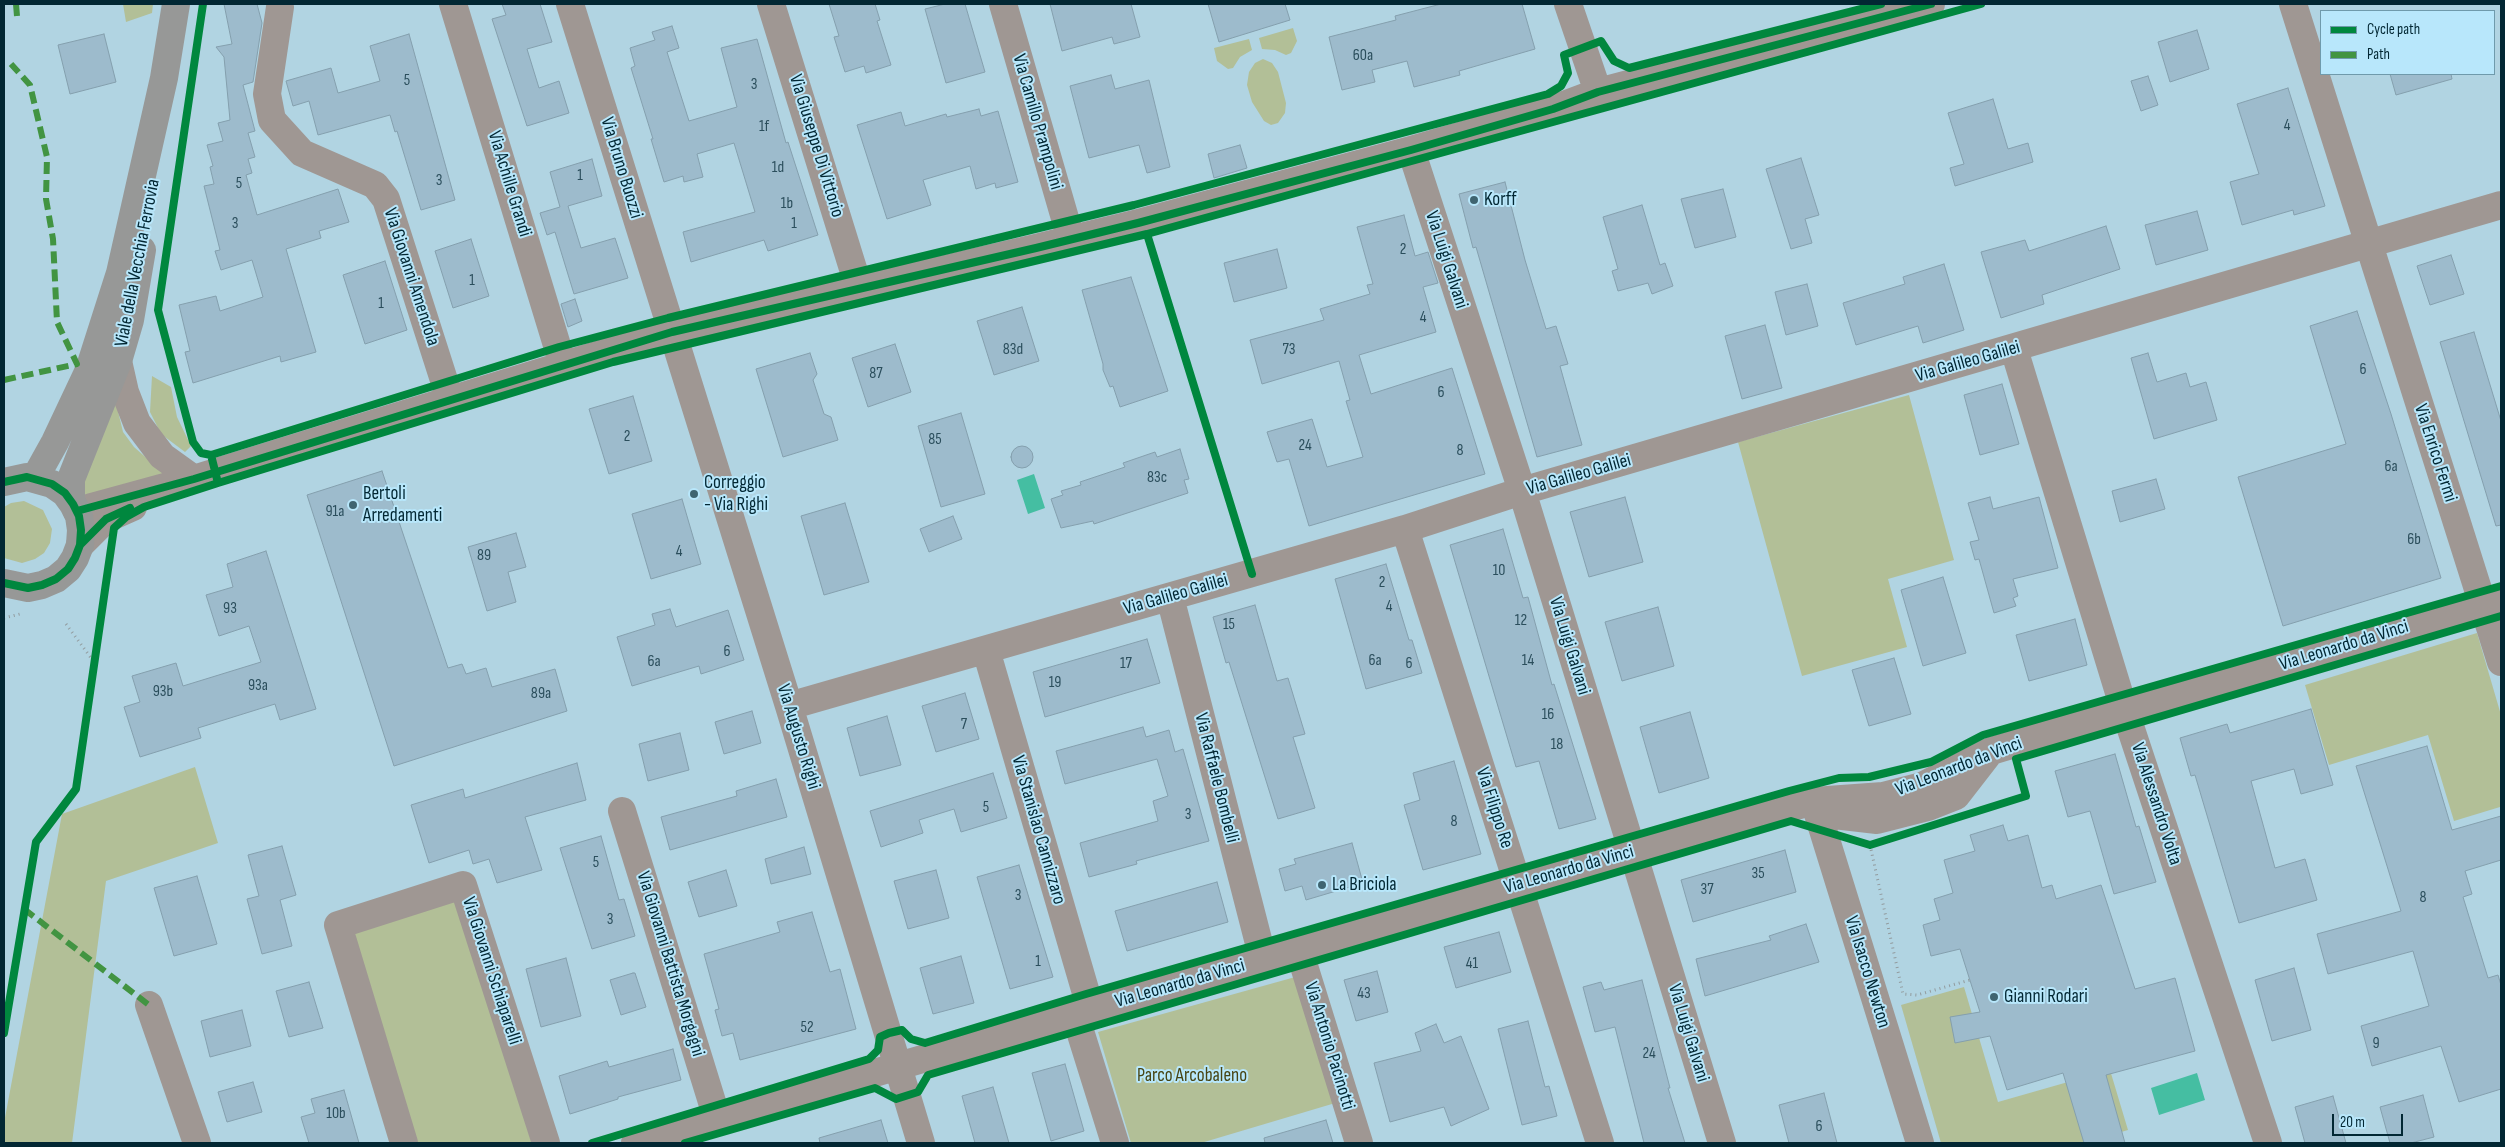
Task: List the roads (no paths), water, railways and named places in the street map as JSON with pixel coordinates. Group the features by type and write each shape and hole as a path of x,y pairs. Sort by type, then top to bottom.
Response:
{"main road":[{"name":"Viale della Vecchia Ferrovia","path":"35,478 56,442 89,370 104,327 120,273 164,78 176,4"},
{"name":"Viale della Vecchia Ferrovia","path":"80,545 81,523 74,505 71,479 118,361 130,320 155,178 164,78"},
{"path":"5,480 35,478 58,487 74,505"},
{"path":"9,589 42,585 62,575 71,564 80,545"}],"street":[{"name":"Via Achille Grandi","path":"453,4 564,365"},
{"name":"Via Bruno Buozzi","path":"570,4 672,332"},
{"name":"Via Giuseppe Di Vittorio","path":"771,4 859,288"},
{"name":"Via Camillo Prampolini","path":"1003,4 1071,240"},
{"path":"1568,4 1598,92"},
{"path":"74,505 194,479 672,332 1071,240 1411,150 1553,109 1598,92 1931,4"},
{"name":"Via Enrico Fermi","path":"2292,4 2368,243 2492,601 2501,662"},
{"name":"Via Giovanni Amendola","path":"280,7 267,94 272,120 302,153 375,185 386,199 450,400"},
{"name":"Via Luigi Galvani","path":"1411,150 1522,492 1631,852 1722,1143"},
{"path":"2368,243 2501,205"},
{"name":"Via Galileo Galilei","path":"789,706 1405,530 1522,492 2014,349 2368,243"},
{"name":"Via Augusto Righi","path":"672,332 789,706 921,1143"},
{"name":"Via Alessandro Volta","path":"2014,349 2126,712 2268,1143"},
{"path":"118,361 137,423 162,456 194,479"},
{"path":"80,545 106,519 194,479"},
{"name":"Via Filippo Re","path":"1405,530 1600,1143"},
{"name":"Via Raffaele Bombelli","path":"1170,597 1263,959"},
{"name":"Via Leonardo da Vinci","path":"634,1143 686,1136 717,1118 899,1067 1631,852 1814,801 1834,815 1877,820 1928,807 1956,796 1991,751 2492,601"},
{"name":"Via Stanislao Cannizzaro","path":"986,650 1083,1012"},
{"name":"Via Isacco Newton","path":"1814,801 1920,1143"},
{"name":"Via Giovanni Battista Morgagni","path":"622,811 717,1118"},
{"name":"Via Giovanni Schiaparelli","path":"404,1143 338,925 463,885 546,1143"},
{"name":"Via Antonio Pacinotti","path":"1299,950 1359,1143"},
{"path":"149,1005 196,1143"},
{"path":"1083,1012 1115,1143"}],"place":[{"name":"Korff","path":"1474,200"},
{"name":"Correggio - Via Righi","path":"694,494"},
{"name":"Bertoli Arredamenti","path":"353,505"},
{"name":"La Briciola","path":"1322,885"},
{"name":"Gianni Rodari","path":"1994,997"}],"park label":[{"name":"Parco Arcobaleno","path":"1192,1076"}]}
